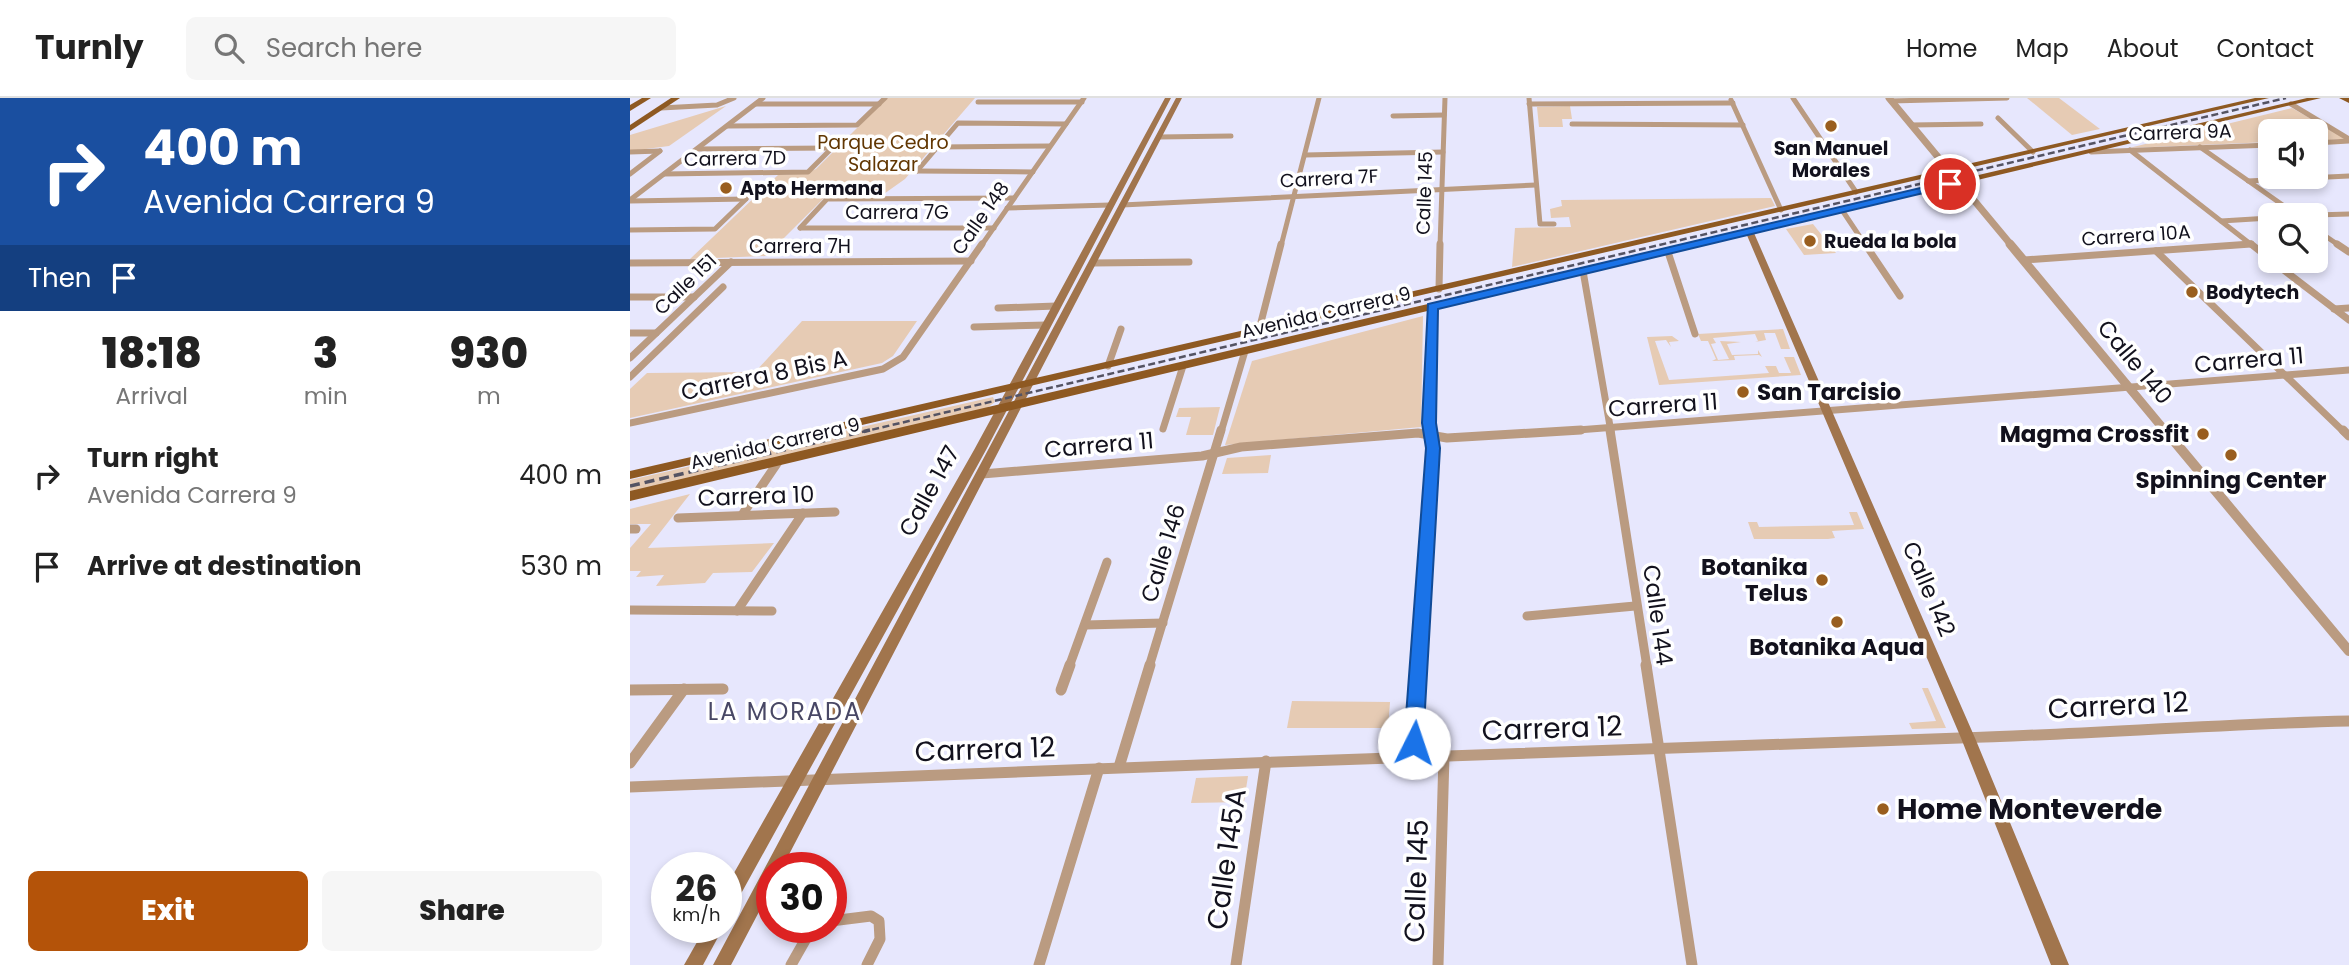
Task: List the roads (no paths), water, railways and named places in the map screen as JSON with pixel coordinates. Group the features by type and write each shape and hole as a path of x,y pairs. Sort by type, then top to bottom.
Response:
{"main road":[{"path":"630,109 647,98"},
{"path":"630,128 676,98"},
{"name":"Calle 147","path":"742,875 992,428 1168,98"},
{"name":"Calle 147","path":"781,852 1031,384 1179,98"},
{"name":"Avenida Carrera 9","path":"630,475 2265,98"},
{"name":"Avenida Carrera 9","path":"630,496 2317,98"},
{"path":"2343,98 2349,102"},
{"name":"Calle 142","path":"1750,233 1968,738 2060,965"},
{"path":"973,416 988,422 992,428"},
{"name":"Calle 147","path":"722,965 756,900"},
{"path":"693,965 705,943"}],"street":[{"path":"661,108 725,104 734,98"},
{"path":"630,200 763,98"},
{"path":"727,125 858,125 885,98"},
{"path":"1259,330 1319,98"},
{"name":"Calle 145","path":"1438,289 1446,98"},
{"path":"1793,98 1856,192"},
{"path":"1890,100 2007,98"},
{"path":"979,100 1083,100"},
{"name":"Calle 148","path":"903,357 1083,100"},
{"name":"Calle 140","path":"1890,100 2349,651"},
{"path":"1554,224 1540,224 1529,101 1731,101 1782,210"},
{"path":"755,104 879,104"},
{"path":"2291,104 2349,140"},
{"path":"1393,116 1444,115"},
{"path":"1998,118 2033,152"},
{"path":"1033,172 917,171 958,123 1066,124"},
{"path":"1572,124 1743,125"},
{"path":"1911,125 1981,124"},
{"path":"1159,137 1230,136"},
{"path":"2328,142 2349,140"},
{"name":"Carrera 9A","path":"2091,152 2258,145"},
{"path":"938,147 1050,146"},
{"path":"2200,147 2280,203"},
{"name":"Carrera 7D","path":"664,174 808,172 832,148 697,149"},
{"path":"630,152 660,150 630,174"},
{"path":"2130,150 2258,250"},
{"path":"1305,155 1443,152"},
{"path":"2248,181 2349,176"},
{"name":"Carrera 7F","path":"1122,205 1536,185"},
{"name":"Carrera 7G","path":"994,228 800,228 827,199 1014,198"},
{"path":"630,200 746,199 715,229 630,230"},
{"path":"1007,208 1110,205"},
{"path":"1842,209 1900,296"},
{"path":"2328,215 2349,214"},
{"path":"2221,221 2258,219"},
{"path":"2328,238 2349,252"},
{"name":"Carrera 10A","path":"2024,260 2250,244"},
{"path":"2156,251 2349,436"},
{"path":"1668,252 1695,334"},
{"name":"Carrera 7H","path":"630,262 971,261"},
{"name":"Calle 151","path":"630,358 731,262"},
{"path":"1093,263 1189,262"},
{"name":"Calle 144","path":"1583,271 1610,428 1635,606 1692,965"},
{"path":"2288,273 2349,320"},
{"name":"Calle 151","path":"630,377 723,287"},
{"path":"630,297 694,297"},
{"path":"998,308 1056,306"},
{"path":"1412,757 1433,448 1429,423 1432,307"},
{"path":"2334,309 2349,308"},
{"path":"668,323 687,323"},
{"path":"974,327 1046,325"},
{"path":"1108,366 1121,329"},
{"path":"630,334 656,333"},
{"name":"Calle 146","path":"1119,767 1245,351"},
{"name":"Carrera 8 Bis A","path":"630,423 883,369 903,357"},
{"path":"1163,429 1183,366"},
{"name":"Carrera 11","path":"982,474 1215,454 1241,447 1431,434 1447,438 1610,428 2349,370"},
{"path":"742,515 778,461"},
{"name":"Carrera 10","path":"678,518 835,512"},
{"path":"737,611 803,513"},
{"path":"1060,690 1107,562"},
{"path":"1527,617 1635,606"},
{"path":"630,610 772,611"},
{"path":"1085,625 1163,623"},
{"path":"630,690 723,690"},
{"path":"630,763 684,690"},
{"name":"Carrera 12","path":"630,786 1266,761 1968,738 2228,724 2349,721"},
{"name":"Calle 145","path":"1438,965 1444,756"},
{"name":"Calle 145A","path":"1236,965 1266,761"},
{"path":"1039,965 1100,768"},
{"path":"847,918 871,916 879,921 880,939 867,965"},
{"path":"791,965 803,943"}],"railway":[{"path":"862,432 2286,98"},
{"path":"630,486 870,430"}],"place":[{"name":"San Manuel Morales","path":"1831,126"},
{"name":"Apto Hermana","path":"726,188"},
{"name":"Rueda la bola","path":"1810,241"},
{"name":"Bodytech","path":"2192,292"},
{"name":"San Tarcisio","path":"1743,392"},
{"name":"Magma Crossfit","path":"2203,434"},
{"name":"Spinning Center","path":"2231,455"},
{"name":"Botanika Telus","path":"1822,580"},
{"name":"Botanika Aqua","path":"1837,622"},
{"name":"Home Monteverde","path":"1883,809"}],"district":[{"name":"LA MORADA","path":"785,712"}],"park label":[{"name":"Parque Cedro Salazar","path":"883,153"}]}
